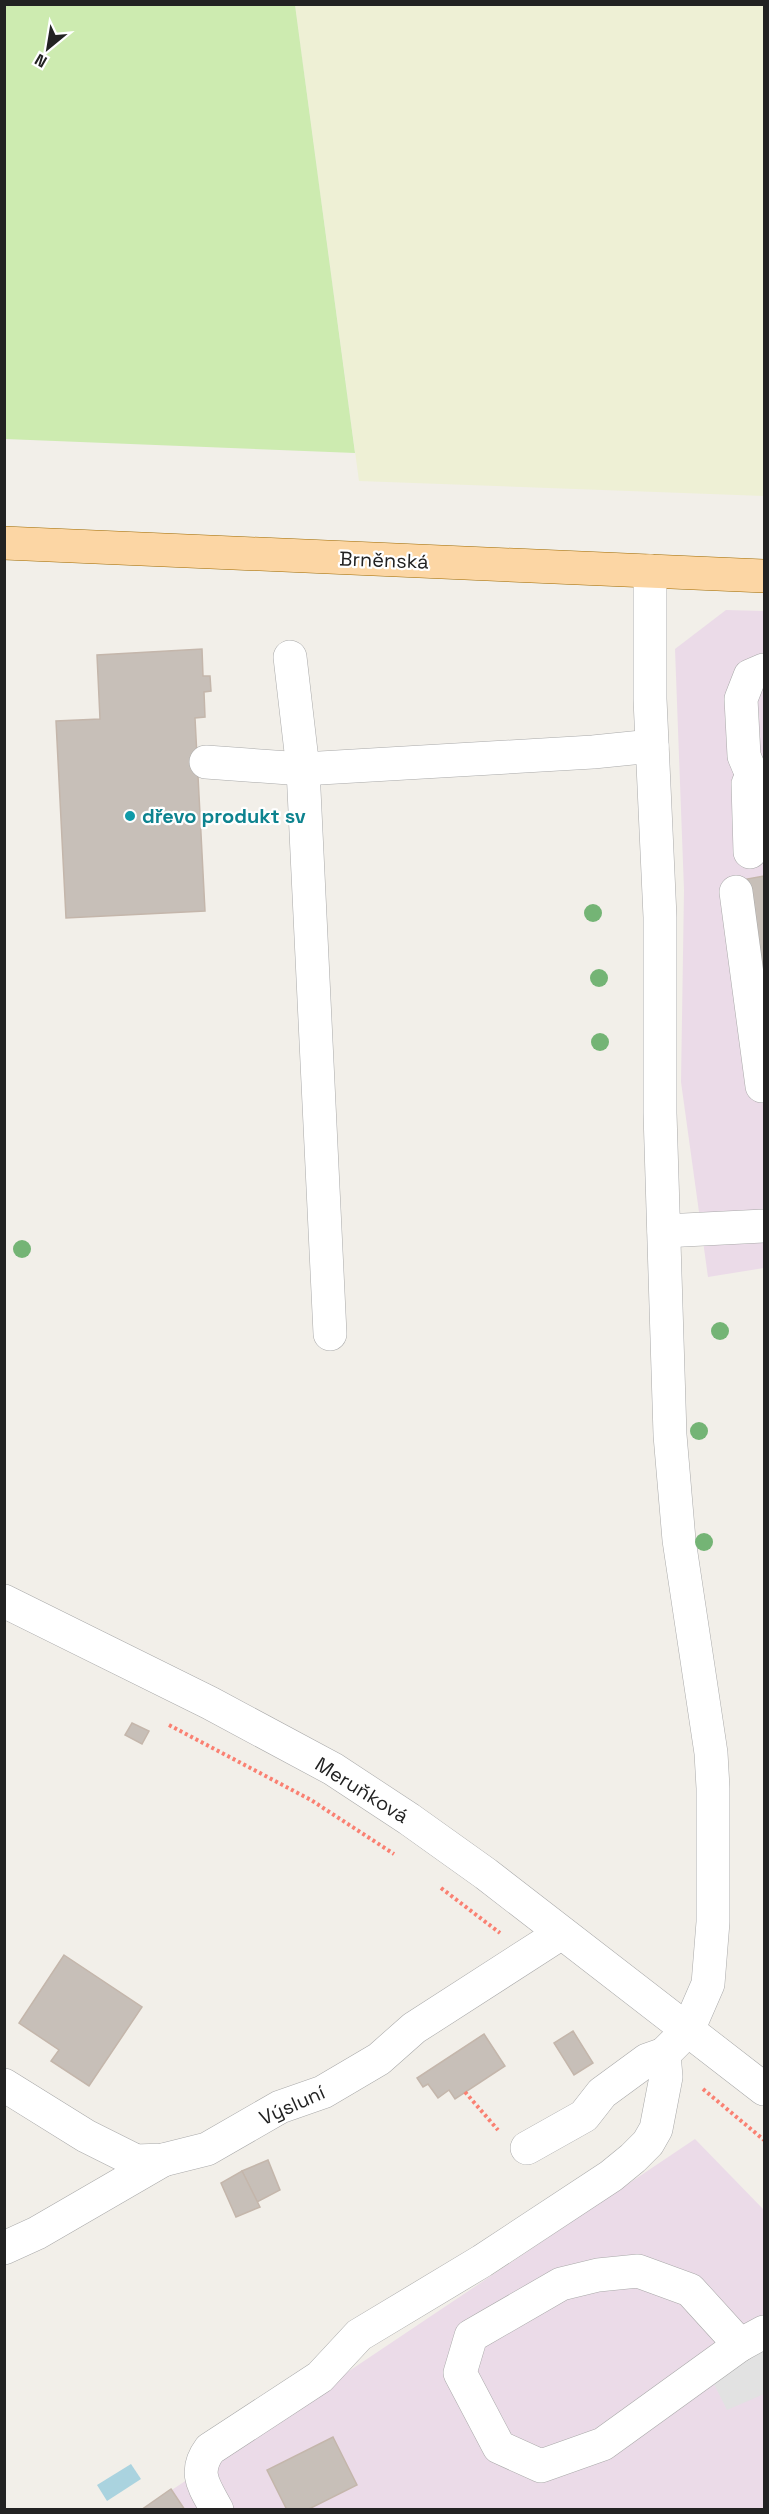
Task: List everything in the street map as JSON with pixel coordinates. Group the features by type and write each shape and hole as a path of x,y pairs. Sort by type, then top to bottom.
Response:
{"main road":[{"name":"Brněnská","path":"4,543 765,576"}],"street":[{"path":"217,2510 202,2480 200,2468 210,2450 320,2377 358,2335 482,2261 611,2176 648,2143 656,2129 673,2045 701,2004 712,1960 713,1788 711,1753 679,1540 674,1483 660,1113 660,916 652,746 650,571"},
{"path":"290,657 303,769 330,1334"},
{"path":"750,852 748,783 758,778 744,756 741,699 750,676 765,670"},
{"path":"206,762 303,769 593,752 652,746"},
{"path":"736,892 762,1086 765,1086"},
{"path":"664,1231 765,1226"},
{"name":"Meruňková","path":"4,1601 210,1703 333,1770 467,1861 560,1934 673,2045 765,2089"},
{"name":"Výsluní","path":"4,2085 86,2136 136,2161 163,2160 207,2149 280,2107 323,2092 379,2058 414,2028 560,1934"},
{"path":"527,2148 584,2116 603,2092 647,2060 673,2045"},
{"path":"4,2248 37,2233 163,2160"},
{"path":"638,2271 690,2290 752,2339 603,2444 541,2466 499,2447 460,2373 471,2336 561,2284 598,2275 638,2271"}],"path":[{"path":"167,1724 311,1800 396,1856"},
{"path":"434,1883 528,1954"},
{"path":"673,2045 687,2077 765,2140"},
{"path":"465,2092 513,2145 527,2148"}],"shaded area":[{"path":"726,610 764,611 764,1268 708,1277 681,1082 684,890 675,649"},
{"path":"695,2139 764,2210 764,2509 142,2510"},
{"path":"764,2332 764,2394 727,2410 706,2368"}],"green space":[{"path":"5,4 295,5 355,453 5,439"},
{"path":"295,5 764,5 764,496 359,481"}],"water":[{"path":"131,2464 141,2479 107,2501 97,2485"}],"building":[{"name":"dřevo produkt sv","path":"202,649 203,676 210,676 211,691 204,692 205,717 195,718 205,911 66,918 56,721 100,719 97,655"},
{"path":"764,876 764,1002 747,879"},
{"path":"132,1723 149,1731 142,1744 125,1735"},
{"path":"64,1955 142,2007 89,2086 51,2061 59,2050 19,2023"},
{"path":"573,2031 593,2063 574,2075 554,2043"},
{"path":"484,2034 505,2066 455,2099 449,2090 438,2098 428,2084 423,2087 417,2078"},
{"path":"268,2160 280,2190 257,2202 242,2171"},
{"path":"242,2171 260,2207 236,2217 221,2183"},
{"path":"333,2437 357,2485 307,2510 287,2510 267,2470"},
{"path":"171,2489 185,2510 141,2510"}],"place":[{"name":"dřevo produkt sv","path":"130,816"}]}
